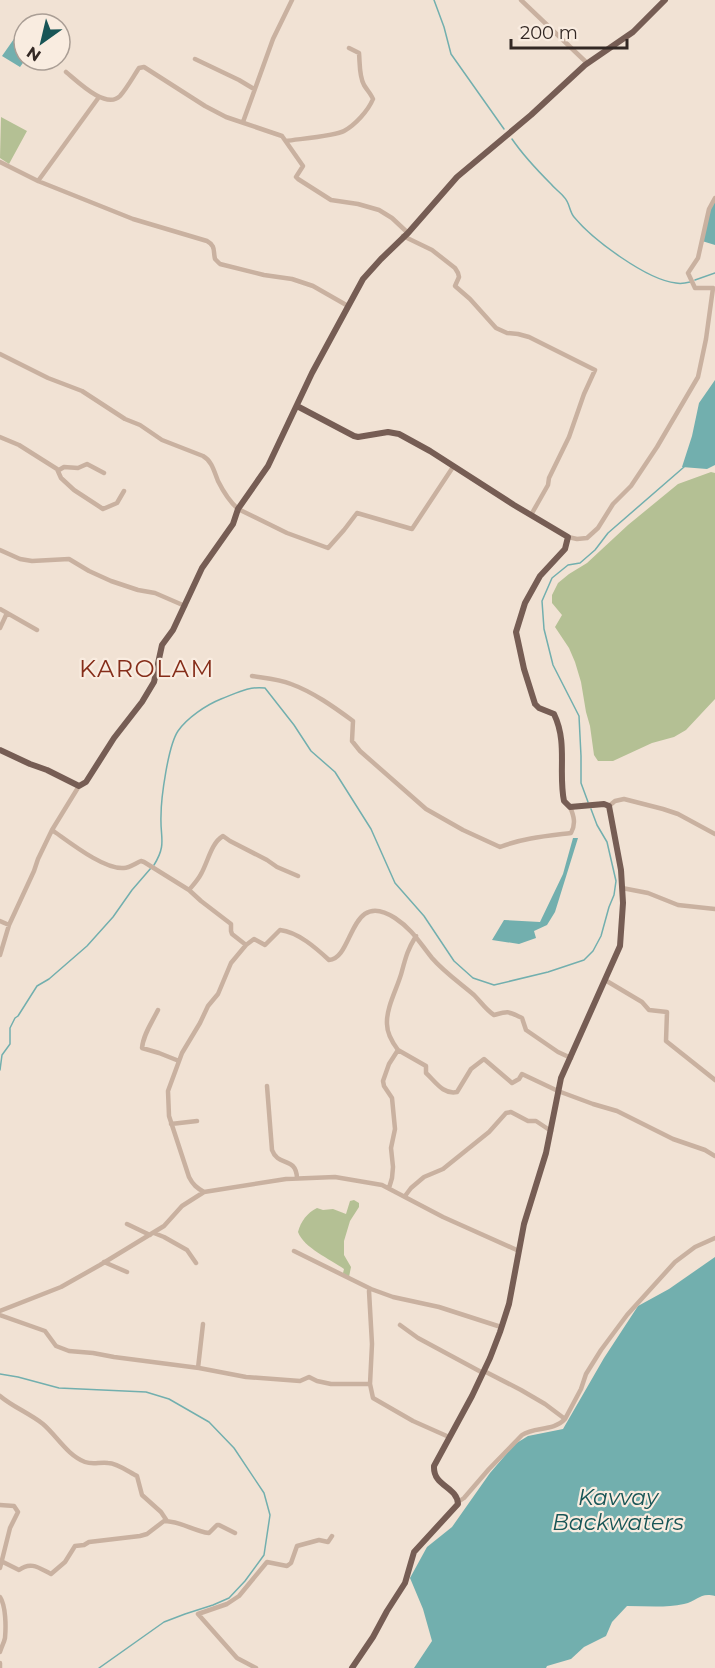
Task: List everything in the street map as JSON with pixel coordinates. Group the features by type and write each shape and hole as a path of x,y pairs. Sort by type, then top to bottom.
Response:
{"main road":[{"path":"0,750 79,786 86,782 154,682 162,645 185,606 190,591 202,568 233,524 238,509 268,466 312,373 363,279 457,177 531,115 587,63 633,32 665,0"},
{"path":"297,406 354,436 392,432 399,434 568,537 565,549 540,576 525,603 516,632 535,704 554,714 559,725 563,751 561,779 563,798 570,807 589,804 609,806 621,870 622,888 620,946 561,1078 546,1153 524,1224 509,1304 484,1372 434,1466 437,1479 457,1498 458,1502 414,1552 405,1583 352,1668"}],"street":[{"path":"243,122 273,39 291,0"},
{"path":"521,0 587,63"},
{"path":"286,141 343,132 371,104 372,96 363,84 361,76 359,53 348,48"},
{"path":"195,59 254,89"},
{"path":"66,72 99,97 112,100 118,98 139,68 144,67 226,117 282,136 303,166 296,177 298,179 331,200 379,210 392,218 406,234 432,250 454,268 459,277 455,286 496,328 507,333 529,337 595,370 548,485 531,515"},
{"path":"38,181 99,97"},
{"path":"0,162 38,181 133,219 207,241 213,246 215,259 220,264 292,279 313,286 348,306"},
{"path":"568,537 587,538 598,528 613,504 631,486 657,447 698,377 713,288 695,288 688,273 698,258 709,209 715,198"},
{"path":"0,354 48,378 82,391 125,419 140,424 162,440 207,458 222,490 238,509 287,533 328,548 357,513 412,529 453,467"},
{"path":"0,437 19,445 57,470 61,478 74,490 103,509 117,503 124,491"},
{"path":"57,470 64,467 78,468 87,465 104,473"},
{"path":"0,550 20,559 32,561 69,559 103,578 138,590 155,593 185,606"},
{"path":"0,609 37,630"},
{"path":"0,628 7,613"},
{"path":"252,676 289,683 339,711 353,721 352,741 360,751 408,794 426,808 463,830 500,847 511,842 571,832 574,826 574,814 570,807"},
{"path":"0,955 9,925 52,830 79,786"},
{"path":"609,806 615,801 624,800 663,809 678,814 715,834"},
{"path":"52,830 78,849 117,868 126,868 141,861 189,890 231,924 232,934 246,945"},
{"path":"189,890 201,874 215,844 219,838 224,836 277,867 298,876"},
{"path":"622,888 648,893 678,905 715,909"},
{"path":"204,1192 192,1183 171,1124 168,1091 179,1061 208,1006 218,994 231,963 246,945 255,939 265,945 280,930 284,930 302,939 329,960 333,960 338,958 353,929 364,914 378,910 399,921 416,936 437,963 490,1012 494,1015 508,1011 522,1018 526,1030 571,1058"},
{"path":"0,921 9,925"},
{"path":"416,936 406,954 394,989 387,1017 387,1027 390,1040 398,1050 426,1066 426,1073 442,1089 457,1092 471,1069 484,1059 512,1083 522,1074 558,1091 617,1111 673,1139 705,1150 715,1156"},
{"path":"605,980 642,1002 650,1010 667,1012 666,1041 715,1080"},
{"path":"158,1010 146,1032 142,1048 179,1061"},
{"path":"389,1188 393,1178 391,1148 395,1129 392,1098 383,1081 389,1064 398,1050"},
{"path":"267,1086 272,1150 276,1158 293,1165 297,1170 297,1178"},
{"path":"405,1196 424,1177 443,1169 489,1132 506,1113 511,1112 528,1122 536,1121 551,1131"},
{"path":"171,1124 197,1121"},
{"path":"0,1313 61,1287 152,1234 164,1226 182,1206 204,1192 286,1179 335,1177 382,1185 443,1217 519,1251"},
{"path":"127,1224 164,1237 188,1250 196,1263"},
{"path":"458,1502 522,1435 526,1432 558,1425 565,1419 590,1368 627,1315 675,1262 695,1247 715,1238"},
{"path":"294,1251 371,1289 393,1297 439,1307 501,1327"},
{"path":"104,1262 127,1272"},
{"path":"371,1289 369,1291 372,1344 370,1384 373,1398 413,1421 449,1437"},
{"path":"0,1313 45,1331 56,1346 69,1351 198,1368 246,1377 300,1381 309,1377 332,1384 370,1384"},
{"path":"198,1368 203,1324"},
{"path":"400,1325 418,1338 520,1389 565,1419"},
{"path":"0,1396 41,1423 71,1453 85,1462 112,1463 137,1476 142,1495 161,1512 167,1521"},
{"path":"0,1505 14,1506 18,1512 10,1528 1,1565 19,1570 26,1566 39,1566 51,1574 65,1562 75,1546 89,1542 140,1536 147,1534 164,1521 175,1522 209,1533 216,1525 219,1525 235,1533"},
{"path":"256,1668 237,1658 198,1614 227,1604 239,1596 267,1562 287,1566 291,1563 297,1546 319,1540 328,1542 332,1536"},
{"path":"0,1598 3,1602 5,1625 5,1640 0,1652"},
{"path":"0,1663 0,1668"}],"green space":[{"path":"1,117 27,131 9,164 0,158"},
{"path":"711,472 715,473 715,699 686,730 674,737 652,743 613,761 598,761 594,755 590,726 575,662 555,627 562,615 552,603 552,595 558,583 587,563 628,525 678,484"},
{"path":"354,1200 359,1203 359,1207 350,1221 344,1241 344,1255 351,1267 349,1277 343,1273 344,1269 306,1243 298,1232 305,1218 313,1210 333,1209 346,1214 350,1201"}],"water":[{"path":"12,42 12,62 2,56"},
{"path":"715,196 715,245 702,241 711,202"},
{"path":"715,380 715,465 707,469 682,467 699,403"},
{"path":"573,838 578,838 555,912 547,925 534,931 536,938 519,944 492,940 504,920 540,922 563,874"},
{"name":"Kavvay Backwaters","path":"715,1257 715,1596 702,1596 689,1603 677,1605 627,1606 612,1622 606,1636 584,1647 571,1659 546,1668 414,1668 432,1641 423,1609 410,1578 427,1547 452,1527 490,1473 515,1444 528,1436 563,1429 604,1358 638,1306 669,1289"}],"waterway":[{"path":"434,0 451,54 504,129"},
{"path":"512,139 530,162 566,199 574,217 594,237 621,258 650,275 676,283 690,282"},
{"path":"695,280 715,273"},
{"path":"588,802 581,783 579,716 553,665 544,629 542,601 552,578 568,565 580,563 595,550 608,533 684,467"},
{"path":"154,865 162,846 161,808 174,738 182,726 209,705 237,692 253,688 265,688 311,751 335,772 371,829 395,883 424,916 454,961 473,978 494,985 548,972 584,960 593,951 601,936 616,881 607,842 591,809"},
{"path":"0,1070 2,1055 10,1044 10,1028 37,986 49,979 87,946 151,868"},
{"path":"0,1374 59,1388 146,1392 169,1399 209,1422 234,1448 264,1493 270,1515 264,1555 229,1598 164,1622 99,1668"}],"district":[{"name":"KAROLAM","path":"147,669"}]}
